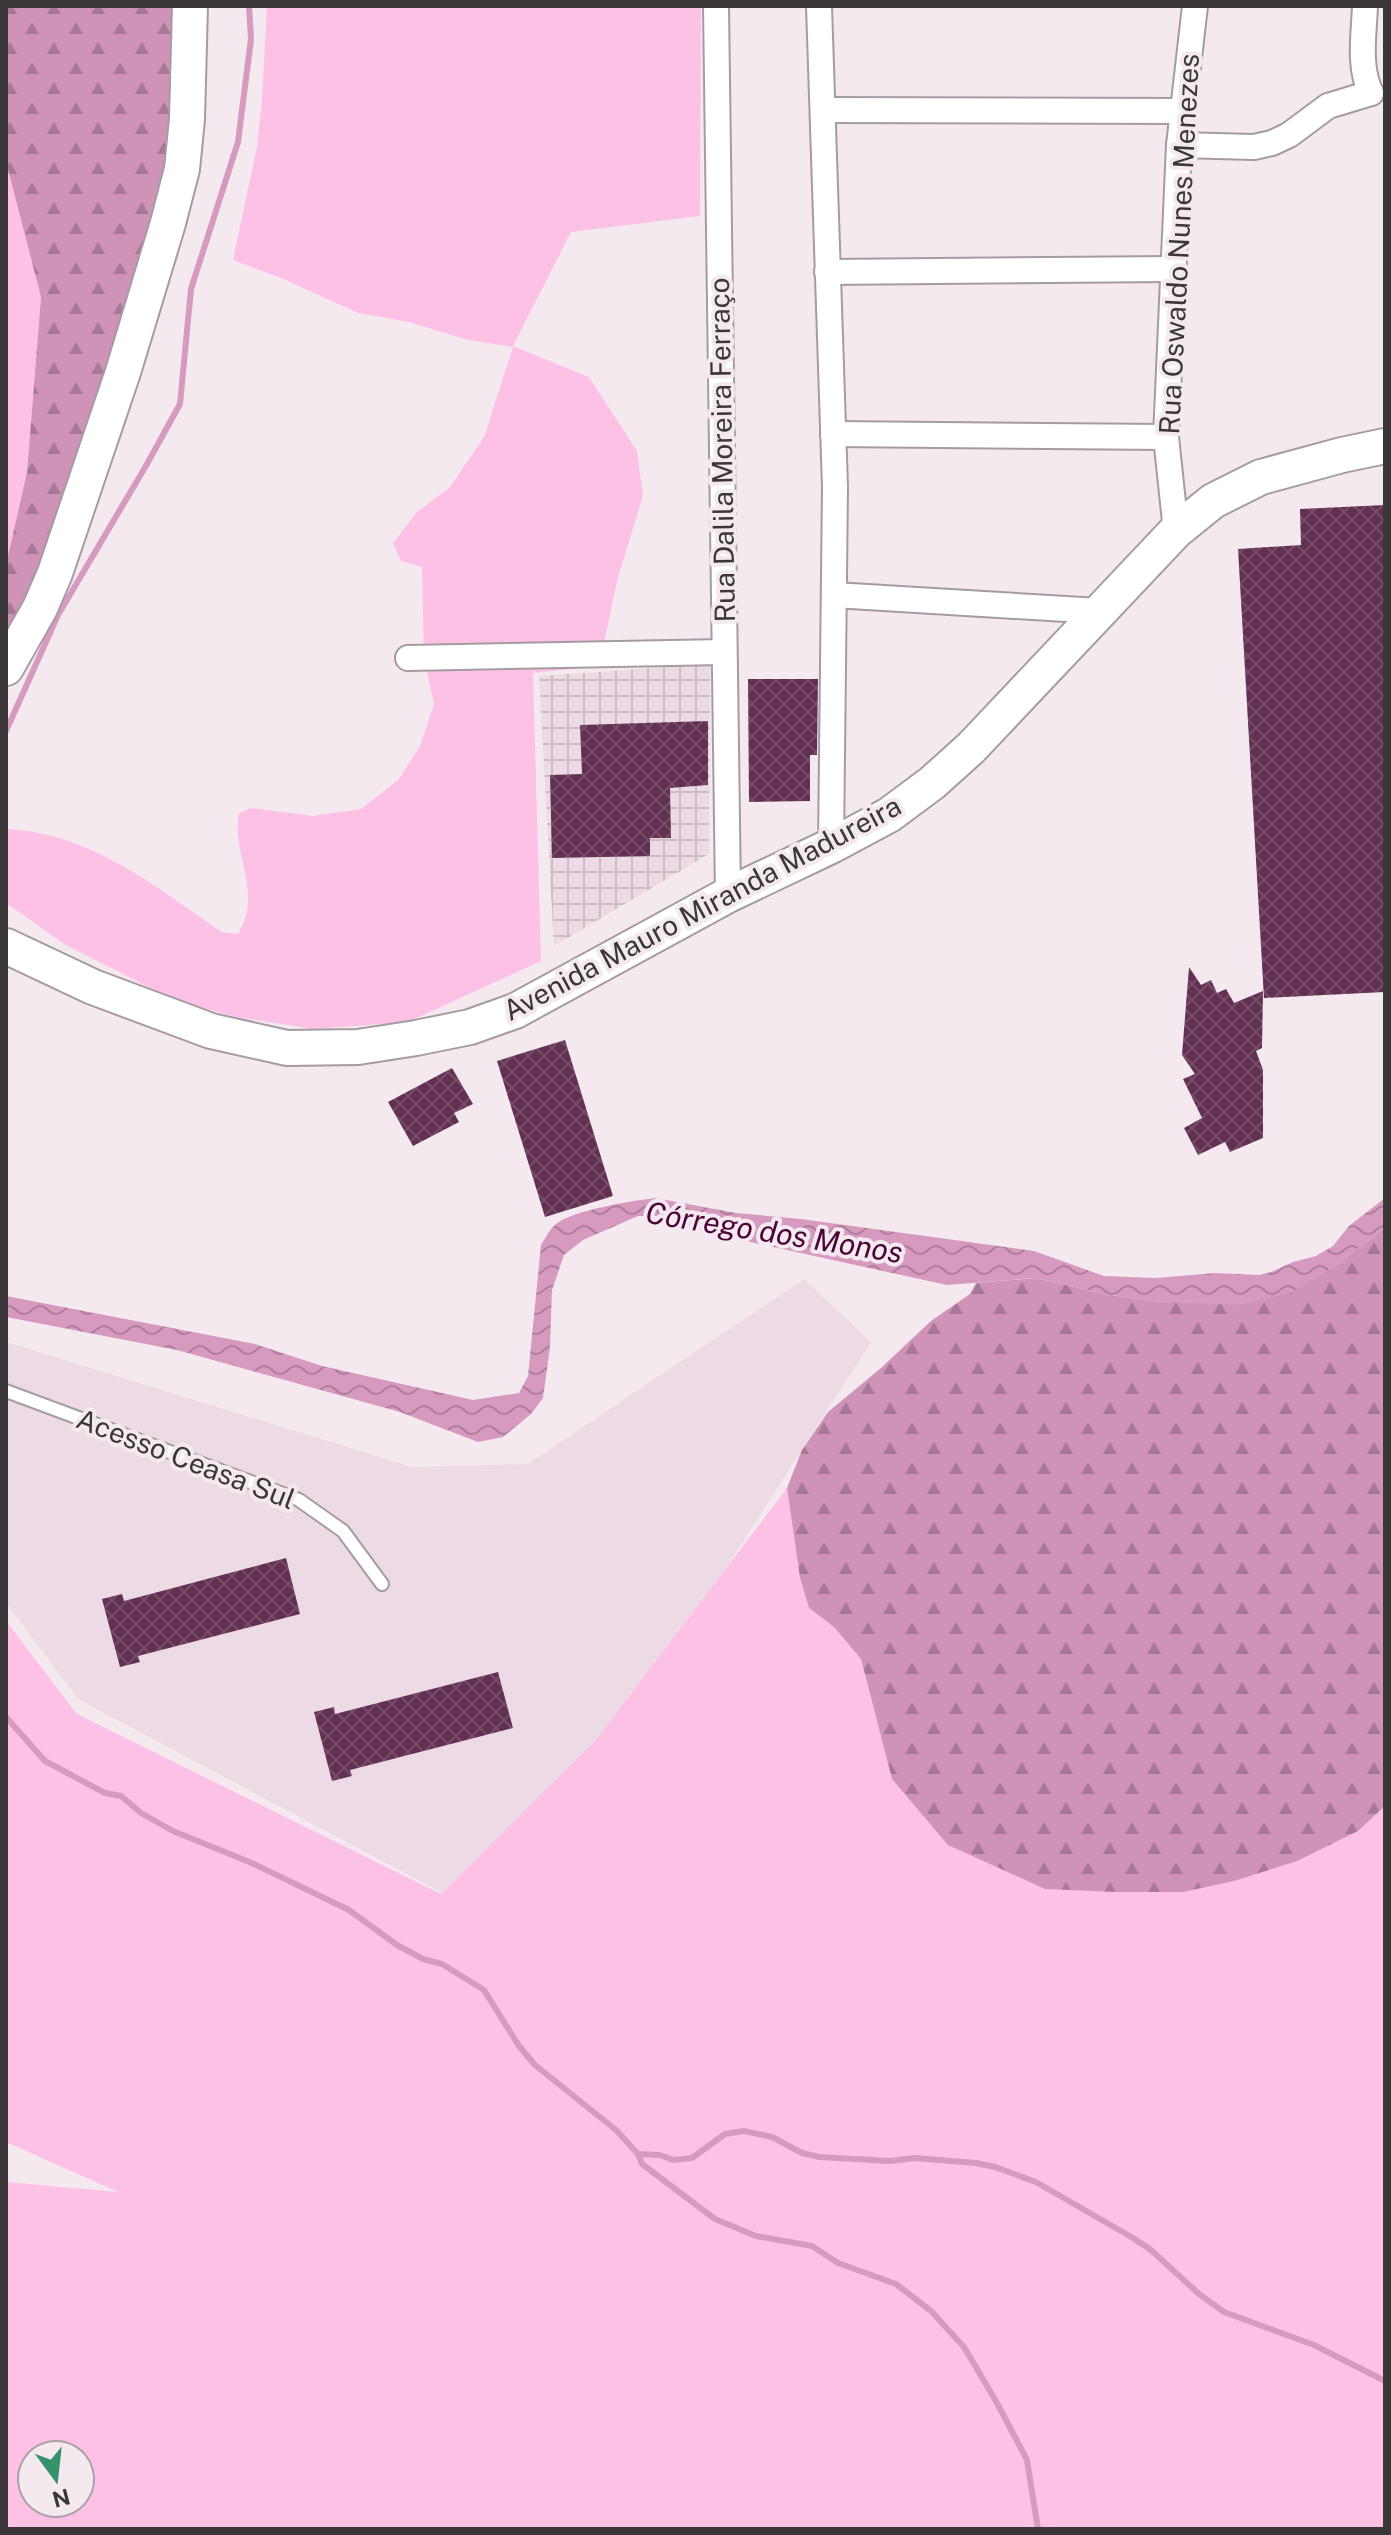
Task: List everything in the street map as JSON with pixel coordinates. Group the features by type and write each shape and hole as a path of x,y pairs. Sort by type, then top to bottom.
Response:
{"main road":[{"path":"6,668 40,608 55,573 123,372 168,223 183,157 187,119 190,6"},
{"name":"Avenida Mauro Miranda Madureira","path":"6,946 93,987 211,1031 287,1048 358,1047 416,1038 470,1027 515,1011 728,895 889,815 932,783 971,748 1176,531 1213,501 1261,477 1385,446"}],"street":[{"name":"Rua Dalila Moreira Ferraço","path":"716,6 728,895"},
{"path":"819,6 835,487 831,846"},
{"name":"Rua Oswaldo Nunes Menezes","path":"1176,531 1166,437 1172,269 1179,145 1195,6"},
{"path":"1365,6 1365,82 1378,97"},
{"path":"1179,145 1254,147 1272,143 1289,135 1328,106 1378,97"},
{"path":"823,110 1182,111"},
{"path":"827,272 1172,269"},
{"path":"833,434 1166,437"},
{"path":"834,595 1099,611"},
{"path":"408,658 724,652"}],"lane":[{"name":"Acesso Ceasa Sul","path":"6,1391 299,1500 343,1531 382,1584"}],"shaded area":[{"path":"267,6 701,6 700,216 571,232 513,346 589,377 637,451 643,496 618,577 599,666 533,673 541,961 408,1022 314,1029 236,1017 174,1000 64,944 6,903 6,829 66,840 94,851 146,880 222,932 238,934 248,904 239,845 239,813 252,808 313,816 361,809 399,779 420,746 434,704 424,658 422,567 401,561 393,543 416,513 450,487 484,437 513,347 468,340 409,322 358,313 233,260 257,147"},
{"path":"6,162 41,297 27,472 6,565"},
{"path":"710,664 709,854 554,946 539,676"},
{"path":"804,1279 871,1342 607,1754 465,1905 78,1699 6,1603 6,1342 412,1467 528,1464"},
{"path":"787,1488 800,1578 809,1608 834,1627 861,1659 892,1779 1358,1831 1385,1806 1385,2529 6,2529 6,2182 118,2192 6,2142 6,1621 77,1714 441,1894 596,1740"}],"green space":[{"path":"6,6 180,6 181,81 161,216 61,517 6,648 6,565 27,472 41,297 6,162"},
{"path":"1385,1228 1385,1806 1358,1831 1297,1861 1234,1881 1183,1892 1045,1889 948,1845 892,1779 861,1659 834,1627 809,1608 800,1578 787,1488 802,1450 828,1412 931,1321 970,1294 976,1283 1036,1278 1150,1301 1238,1304 1291,1292 1332,1268"}],"water":[{"name":"Córrego dos Monos","path":"655,1198 736,1213 1034,1251 1104,1276 1156,1278 1271,1272 1316,1256 1333,1246 1349,1226 1385,1198 1385,1228 1332,1268 1291,1293 1238,1305 1150,1301 1036,1278 947,1285 709,1233 658,1216 638,1216 583,1240 564,1255 552,1290 550,1347 543,1398 531,1414 503,1437 478,1442 400,1412 177,1350 6,1317 6,1296 255,1344 322,1366 473,1400 519,1393 528,1376 541,1245 549,1231 575,1214"}],"building":[{"path":"1385,505 1385,992 1264,998 1238,549 1301,545 1300,509"},
{"path":"748,679 818,679 817,755 810,755 810,801 749,802"},
{"path":"708,721 708,785 670,788 671,838 650,838 650,856 552,858 550,775 582,774 580,725"},
{"path":"1189,967 1201,985 1211,980 1217,993 1226,989 1234,1003 1263,991 1262,1048 1256,1051 1263,1070 1263,1138 1230,1152 1225,1142 1198,1155 1184,1128 1202,1118 1183,1079 1195,1074 1182,1055"},
{"path":"565,1040 613,1196 545,1217 497,1061"},
{"path":"452,1068 473,1104 454,1113 459,1122 413,1146 388,1102"},
{"path":"286,1558 300,1614 138,1656 140,1662 120,1667 102,1599 122,1594 124,1601"},
{"path":"498,1672 513,1728 350,1770 352,1776 332,1781 314,1712 334,1707 335,1714"}],"waterway":[{"path":"6,731 58,615 180,404 191,289 238,142 251,39 249,6"},
{"path":"6,1717 45,1761 105,1793 121,1796 141,1813 173,1831 252,1863 349,1910 397,1945 423,1959 442,1964 484,1990 519,2046 535,2065 616,2130 638,2154 642,2164 715,2219 756,2236 812,2246 838,2263 896,2284 931,2311 964,2347 1027,2460 1038,2529"},
{"path":"638,2154 660,2155 673,2160 692,2158 725,2134 744,2131 772,2137 802,2153 819,2157 890,2161 915,2158 995,2167 1036,2182 1133,2238 1224,2312 1314,2345 1385,2381"}]}
